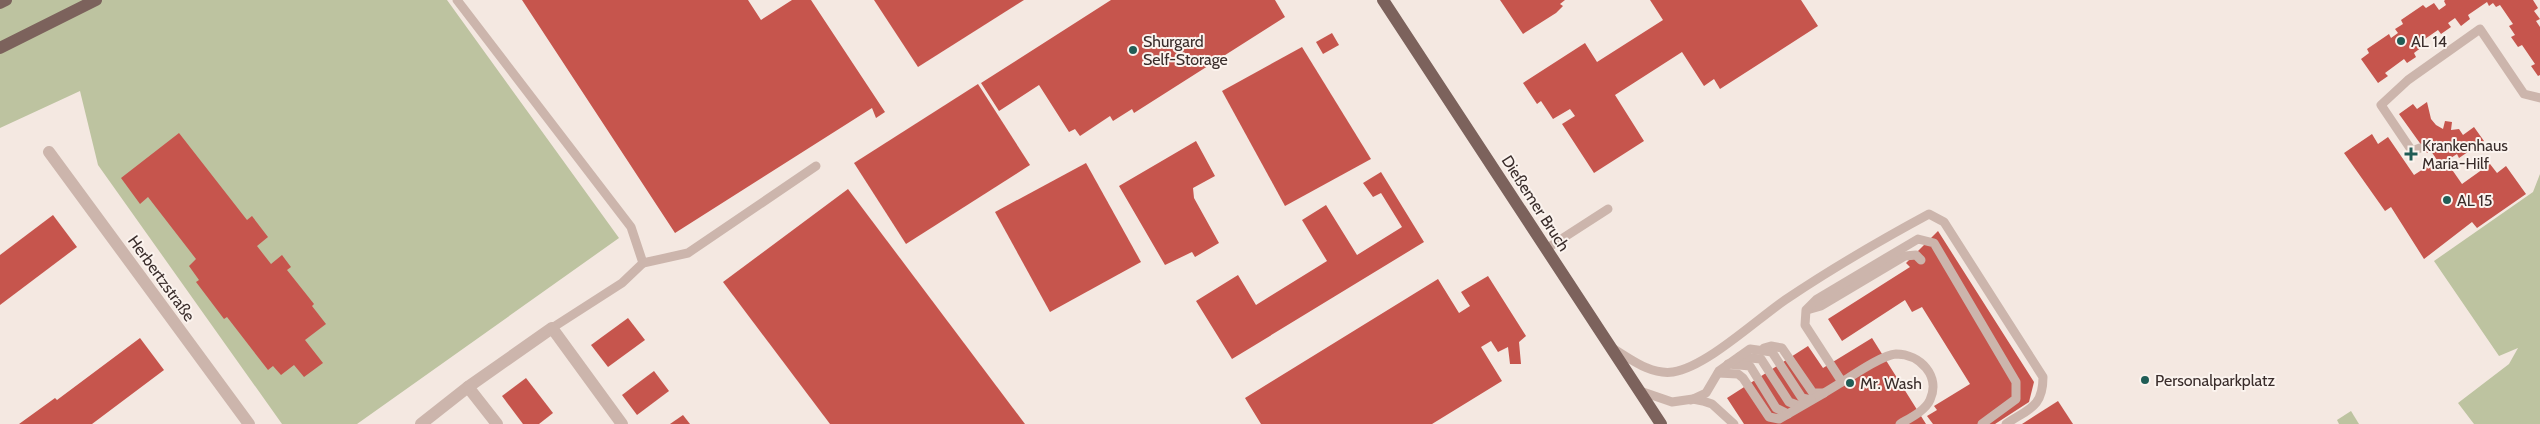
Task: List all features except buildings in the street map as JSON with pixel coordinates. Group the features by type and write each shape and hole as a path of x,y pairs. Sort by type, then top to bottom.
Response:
{"main road":[{"path":"0,3 6,0"},
{"path":"0,48 96,0"},
{"name":"Dießemer Bruch","path":"1383,0 1661,424"}],"street":[{"name":"Herbertzstraße","path":"49,152 249,424"},
{"path":"421,424 468,387 552,328 622,424"},
{"path":"468,387 497,424"}],"lane":[{"path":"457,0 631,227 643,264"},
{"path":"2420,148 2412,151 2381,105 2408,80 2480,29 2524,94 2540,98"},
{"path":"552,328 622,283 643,264 688,253 816,166"},
{"path":"1546,249 1608,209"},
{"path":"1610,347 1641,366 1656,371 1672,372 1686,369 1705,358 1809,285 1875,243 1929,214 1944,222 2043,377 2043,390 2039,402 2006,424"},
{"path":"1842,382 1805,325 1806,310 1817,299 1918,239 1934,243 2016,382 2016,399 1982,424"},
{"path":"1806,310 1821,306 1905,256 1916,255 1921,260"},
{"path":"1639,391 1672,402 1691,400 1706,394 1718,373 1728,364 1750,350 1771,346 1782,348 1814,393 1824,393"},
{"path":"1762,349 1772,352 1802,398 1811,400"},
{"path":"1771,424 1886,356 1911,356 1918,359 1932,379 1933,387 1930,401 1920,412 1900,424"},
{"path":"1739,357 1761,359 1789,402 1800,406"},
{"path":"1728,364 1750,366 1776,408 1788,414"},
{"path":"1718,373 1741,376 1769,417 1780,419"},
{"path":"1691,400 1712,404 1734,424"}],"green space":[{"path":"0,0 447,0 619,238 357,424 282,424 98,165 80,91 0,128"},
{"path":"2540,174 2540,424 2474,424 2458,403 2509,364 2518,348 2499,356 2434,261 2533,192"},
{"path":"2351,411 2359,424 2339,424 2337,420"}],"place":[{"name":"AL 14","path":"2401,41"},
{"name":"Shurgard Self-Storage","path":"1133,50"},
{"name":"Krankenhaus Maria-Hilf","path":"2411,154"},
{"name":"AL 15","path":"2447,200"},
{"name":"Personalparkplatz","path":"2145,380"},
{"name":"Mr. Wash","path":"1850,383"}]}
